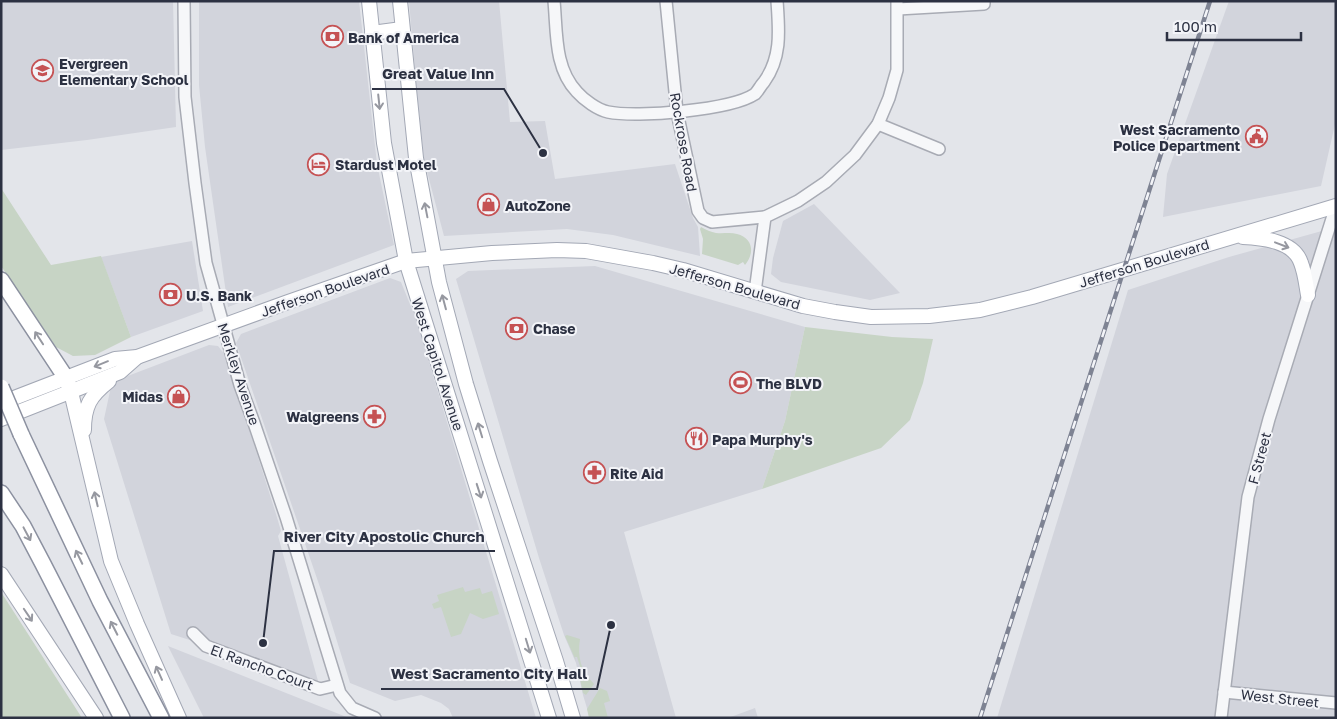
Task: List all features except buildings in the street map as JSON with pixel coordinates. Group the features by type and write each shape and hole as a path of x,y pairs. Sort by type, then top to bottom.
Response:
{"highway":[{"path":"1,280 68,385"},
{"path":"1,387 21,434 100,601 161,718"},
{"path":"1,493 27,534 122,718"}],"main road":[{"name":"West Capitol Avenue","path":"369,1 384,142 406,261 549,718"},
{"name":"West Capitol Avenue","path":"400,1 416,158 439,282 466,384 573,718"},
{"path":"372,33 402,29"},
{"name":"Jefferson Boulevard","path":"1,419 115,359 137,357 406,261 492,253 548,250 586,251 661,265 803,306 871,317 929,316 980,310 1032,297 1336,206"},
{"path":"1235,236 1265,238 1290,248 1301,263 1308,294"},
{"name":"Jefferson Boulevard","path":"1,402 120,372 137,357"},
{"path":"86,456 84,429 87,406 97,391 120,372"},
{"path":"68,385 113,567 179,718"},
{"path":"464,443 487,477 495,478"},
{"path":"500,557 510,565 518,577 528,576"},
{"path":"1,574 96,718"}],"street":[{"name":"Merkley Avenue","path":"184,1 185,97 206,263 240,384 286,517 337,685 343,698 352,708 375,718"},
{"path":"554,1 560,62 576,91 606,112 633,116 677,112 728,104 755,93 772,70 780,36 777,1"},
{"name":"Rockrose Road","path":"666,1 677,112 698,211 703,218 712,222 765,217"},
{"path":"755,292 765,217 798,201 826,182 855,155 878,124 889,98 897,70 897,5 984,4 984,1"},
{"path":"878,124 939,149"},
{"name":"F Street","path":"1220,718 1248,498 1269,419 1336,206"},
{"name":"El Rancho Court","path":"193,633 206,646 320,688 337,685"},
{"name":"West Street","path":"1224,692 1336,703"}],"shaded area":[{"path":"1,1 173,1 176,127 1,150"},
{"path":"199,1 359,1 377,164 394,245 228,307 205,147 199,85"},
{"path":"409,1 499,1 510,122 545,121 555,179 675,164 693,218 698,227 700,256 613,235 567,229 444,236 424,160"},
{"path":"1229,1 1336,1 1336,120 1321,186 1163,217 1167,174"},
{"path":"814,204 900,293 870,300 781,282 771,274 773,258 783,221"},
{"path":"1336,227 1336,718 997,718 1128,290 1229,257"},
{"path":"192,241 203,311 131,337 101,257"},
{"path":"595,266 805,327 785,421 762,489 624,532 676,718 590,718 576,663 564,635 539,558 456,279 468,271"},
{"path":"390,278 401,282 416,319 536,718 453,718 449,709 441,703 421,695 395,701 350,683 322,593 236,343 241,334"},
{"path":"209,345 218,346 226,356 281,531 278,536 318,681 171,634 104,419 112,382"},
{"path":"168,646 349,718 204,718"},
{"path":"755,708 758,718 728,718"}],"green space":[{"path":"1,188 51,265 101,256 131,337 95,355 73,356 56,347 1,266"},
{"path":"701,227 716,233 737,234 746,239 749,242 751,251 745,265 743,262 738,265 702,254 703,239"},
{"path":"805,327 892,337 933,339 923,383 910,420 881,448 762,489 785,421"},
{"path":"463,587 465,592 480,588 482,594 492,591 499,614 483,619 470,613 461,634 451,637 441,607 434,609 432,604 439,601 437,595"},
{"path":"1,592 82,718 1,718"},
{"path":"565,636 580,639 579,652 581,663 586,674 594,684 586,695 583,693 578,669 582,680 584,679 577,657 575,657 576,661"},
{"path":"600,688 607,691 610,701 604,703 608,718 589,718 587,709"}],"railway":[{"path":"980,718 1210,1"}],"place":[{"name":"Bank of America","path":"332,37"},
{"name":"Evergreen Elementary School","path":"43,71"},
{"name":"West Sacramento Police Department","path":"1256,137"},
{"name":"Great Value Inn","path":"543,153"},
{"name":"Stardust Motel","path":"319,164"},
{"name":"AutoZone","path":"489,205"},
{"name":"U.S. Bank","path":"170,295"},
{"name":"Chase","path":"517,328"},
{"name":"The BLVD","path":"740,383"},
{"name":"Midas","path":"179,396"},
{"name":"Walgreens","path":"375,416"},
{"name":"Papa Murphy's","path":"696,439"},
{"name":"Rite Aid","path":"594,473"},
{"name":"West Sacramento City Hall","path":"611,625"},
{"name":"River City Apostolic Church","path":"263,643"}]}
